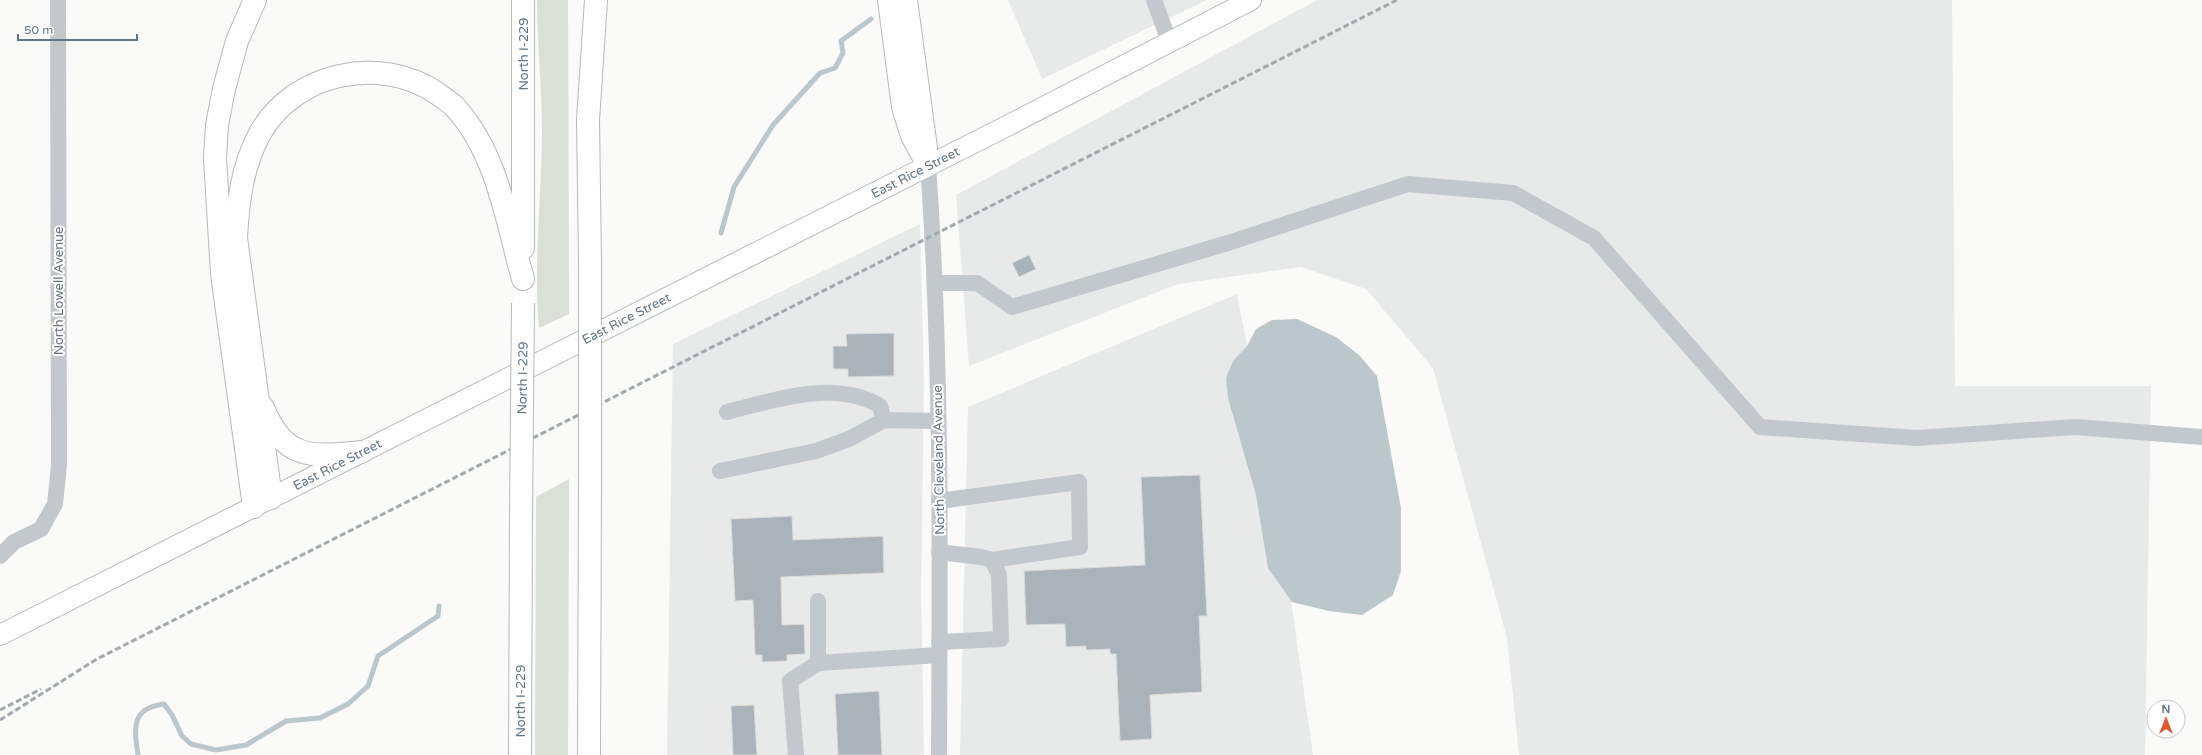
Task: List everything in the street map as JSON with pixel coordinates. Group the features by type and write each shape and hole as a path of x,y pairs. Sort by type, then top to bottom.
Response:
{"highway":[{"path":"255,0 237,41 224,89 217,125 215,158 222,274 262,502"},
{"name":"North I-229","path":"520,755 520,516 523,304 523,0"},
{"path":"588,0 590,261 589,755"},
{"path":"588,120 596,0"},
{"path":"889,0 903,107 912,136 928,165"},
{"path":"906,0 928,165"},
{"path":"262,502 256,388 236,238 239,197 243,176 260,134 274,115 300,93 332,77 352,73 381,73 411,79 431,90 453,105 471,126 485,151 498,183 523,279"},
{"path":"256,388 271,424 288,446 315,455 361,452"}],"main road":[{"name":"East Rice Street","path":"0,635 1251,0"}],"street":[{"name":"North Lowell Avenue","path":"0,556 14,542 41,529 55,504 59,465 58,0"},
{"path":"1154,0 1169,41"},
{"name":"North Cleveland Avenue","path":"928,165 935,283 940,501 939,755"},
{"path":"935,283 977,283 1012,307 1228,243 1408,184 1513,193 1594,238 1760,427 1917,438 2075,427 2202,436"},
{"path":"727,412 809,394 849,394 870,400 880,406 884,420"},
{"path":"720,471 816,451 856,436 884,420 938,421"},
{"path":"940,501 1079,482 1080,547 992,560 981,556 940,552"},
{"path":"796,755 790,681 818,663 940,649 1001,639 999,575 992,560"},
{"path":"818,601 818,663"}],"shaded area":[{"path":"537,0 568,0 569,314 539,328 537,303 537,254 542,131"},
{"path":"1008,0 1207,0 1042,79"},
{"path":"1317,0 1952,0 1955,386 2151,386 2145,755 1519,755 1507,638 1433,368 1366,289 1301,267 1178,284 969,366 956,195"},
{"path":"920,224 924,383 921,592 924,755 667,755 673,344"},
{"path":"1237,294 1276,495 1313,755 960,755 968,407"},
{"path":"1297,319 1336,337 1359,355 1377,376 1401,508 1401,571 1393,595 1362,615 1329,611 1292,602 1268,568 1256,495 1228,398 1226,378 1233,361 1247,346 1256,329 1272,320"},
{"path":"569,479 568,755 535,755 536,497"}],"building":[{"path":"1029,255 1036,269 1019,277 1012,263"},
{"path":"894,333 894,376 848,377 848,369 833,369 833,346 847,346 846,334"},
{"path":"1200,475 1207,616 1199,616 1202,692 1150,695 1152,739 1120,741 1116,654 1110,654 1110,649 1086,650 1086,646 1066,647 1065,624 1026,625 1024,571 1145,565 1141,477"},
{"path":"792,516 793,540 883,536 884,573 781,577 782,625 804,624 805,654 787,655 787,661 762,662 762,655 755,655 753,600 735,601 731,519"},
{"path":"879,691 882,755 838,755 835,694"},
{"path":"754,705 757,755 733,755 731,706"}],"waterway":[{"path":"721,233 734,187 773,125 820,73 835,68 843,53 841,41 871,19"},
{"path":"138,755 136,736 137,721 145,710 153,706 164,704 172,715 182,736 191,744 216,750 246,745 286,721 320,718 348,704 368,686 378,656 438,616 439,606"}],"railway":[{"path":"0,720 97,659 1397,0"},
{"path":"0,710 41,689"}]}
